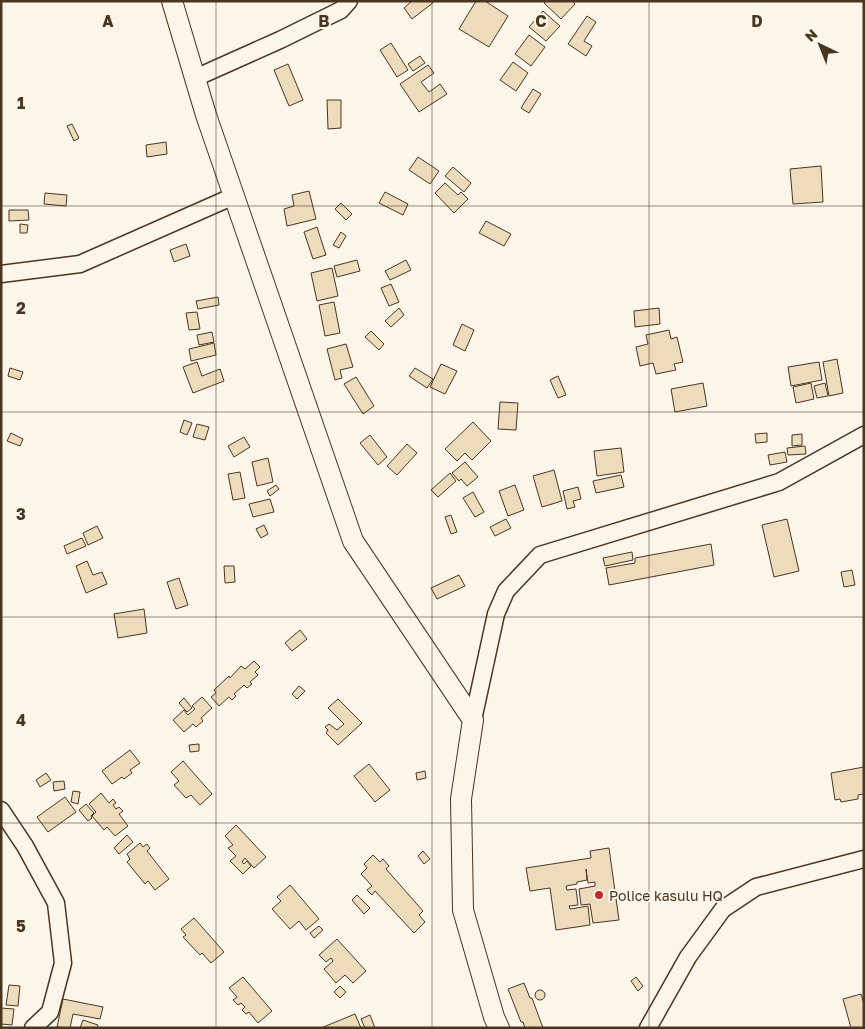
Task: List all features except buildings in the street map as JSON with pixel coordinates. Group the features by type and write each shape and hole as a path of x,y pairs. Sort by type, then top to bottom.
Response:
{"street":[{"path":"172,1 194,76 234,196 353,541 473,720"},
{"path":"194,76 204,74 280,40 341,10 349,1"},
{"path":"1,274 80,264 234,196"},
{"path":"499,1028 494,1017 463,910 461,800 473,720 496,614 506,591 540,555 779,482 864,435"},
{"path":"1,810 26,846 56,903 63,963 50,1012 33,1028"},
{"path":"648,1028 688,957 723,909 756,887 864,859"}],"place":[{"name":"Police kasulu HQ","path":"599,895"}]}
